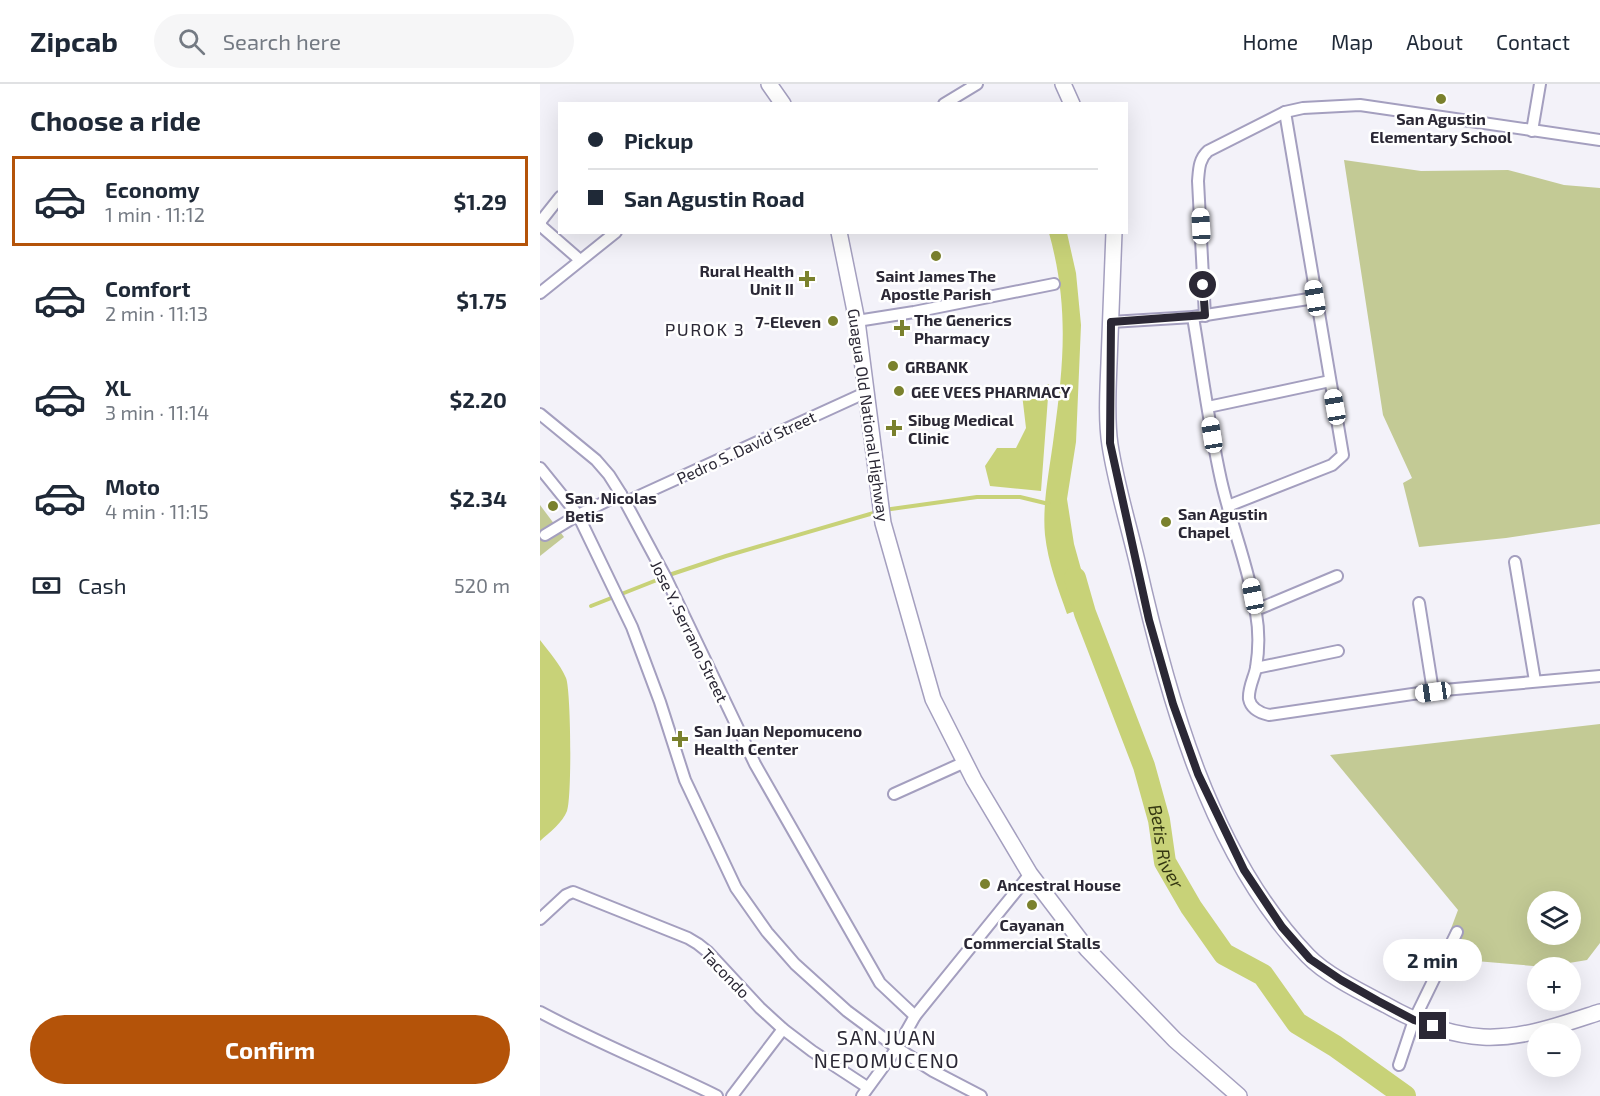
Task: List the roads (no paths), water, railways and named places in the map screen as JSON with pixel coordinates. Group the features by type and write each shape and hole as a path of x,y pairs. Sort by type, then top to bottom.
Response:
{"street":[{"path":"769,84 782,102"},
{"path":"947,102 978,84"},
{"path":"1063,84 1071,102"},
{"path":"1532,131 1540,84"},
{"path":"1600,140 1360,105 1303,108 1285,112 1243,132 1202,156 1198,181 1199,316 1208,407 1215,453 1256,610 1258,648 1249,700 1253,708 1269,715 1433,692 1600,676"},
{"path":"1228,506 1319,471 1339,460 1343,455 1285,112"},
{"path":"558,200 540,226 580,260"},
{"path":"540,293 613,234"},
{"name":"Guagua Old National Highway","path":"839,234 857,321 883,523 933,699 964,762 1030,874 1087,949 1174,1040 1239,1096"},
{"path":"1114,234 1110,443 1149,620 1173,704 1198,774 1244,870 1282,927 1310,959 1341,980 1414,1020 1452,1032 1492,1037 1510,1036 1548,1028 1600,1012"},
{"path":"857,321 1054,284"},
{"path":"1111,322 1199,316 1315,298"},
{"path":"1208,407 1330,381"},
{"name":"Pedro S. David Street","path":"545,535 578,515 623,498 867,392"},
{"name":"Jose Y. Serrano Street","path":"540,414 596,460 623,498 666,578 755,764 880,983 915,1016"},
{"path":"540,468 578,515 632,627 660,702 685,780 736,888 767,932 795,964 847,1011 933,1071 981,1096"},
{"path":"1515,562 1535,681"},
{"path":"1256,610 1337,576"},
{"path":"1419,603 1433,692"},
{"path":"1256,668 1338,651"},
{"path":"894,794 964,762"},
{"path":"865,1091 897,1048 915,1016 1030,874"},
{"name":"Tacondo","path":"540,919 566,895 573,892 688,938 708,952 760,1008 783,1029 865,1091"},
{"path":"1399,1065 1414,1020 1457,932"},
{"path":"540,1012 717,1096"},
{"path":"732,1096 783,1029"}],"waterway":[{"path":"884,510 977,497 1020,497 1049,504"},
{"path":"666,576 877,512"},
{"path":"591,606 662,578"},
{"name":"Betis River","path":"1075,578 1085,613 1144,766 1159,820 1165,862 1191,907 1224,954 1263,975 1297,1023 1335,1046 1405,1096"}],"place":[{"name":"San Agustin Elementary School","path":"1441,99"},
{"name":"Saint James The Apostle Parish","path":"936,256"},
{"name":"Rural Health Unit II","path":"807,279"},
{"name":"7-Eleven","path":"833,321"},
{"name":"The Generics Pharmacy","path":"902,328"},
{"name":"GRBANK","path":"893,366"},
{"name":"GEE VEES PHARMACY","path":"899,391"},
{"name":"Sibug Medical Clinic","path":"894,428"},
{"name":"San. Nicolas Betis","path":"553,506"},
{"name":"San Agustin Chapel","path":"1166,522"},
{"name":"San Juan Nepomuceno Health Center","path":"680,739"},
{"name":"Ancestral House","path":"985,884"},
{"name":"Cayanan Commercial Stalls","path":"1032,905"}],"district":[{"name":"PUROK 3","path":"705,329"},
{"name":"SAN JUAN NEPOMUCENO","path":"887,1048"}]}
